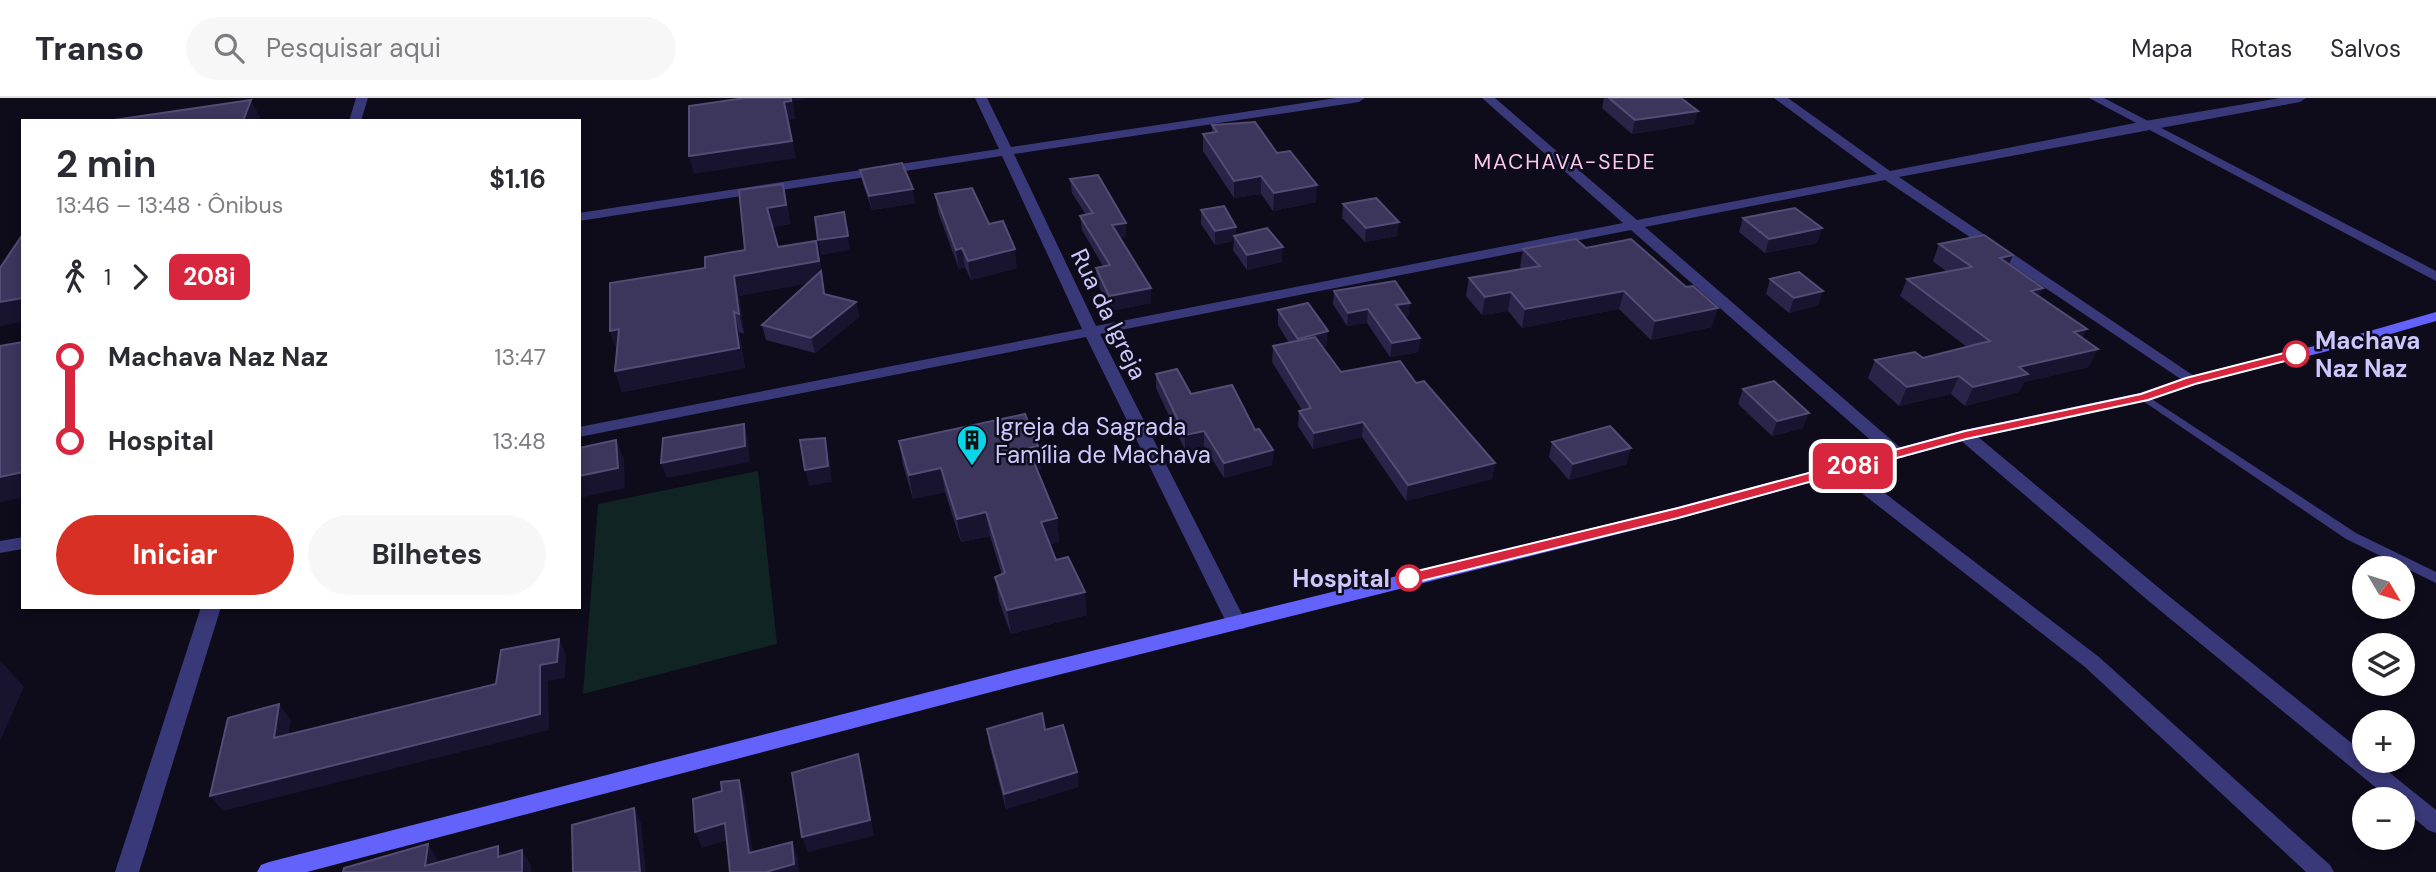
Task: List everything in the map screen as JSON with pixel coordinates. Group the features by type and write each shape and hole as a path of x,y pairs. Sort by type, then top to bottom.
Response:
{"main road":[{"path":"269,872 1014,678 1842,470 1965,435 2144,397 2191,381 2347,342 2436,316"}],"street":[{"path":"356,119 362,98"},
{"name":"Rua da Igreja","path":"981,98 1091,331 1237,624"},
{"path":"581,217 1359,98"},
{"path":"1488,98 1631,226 1897,454"},
{"path":"1780,98 1889,177 2191,381"},
{"path":"2095,98 2436,277"},
{"path":"581,432 2145,125 2300,98"},
{"path":"1965,435 2158,598 2436,823"},
{"path":"1842,470 2092,662 2322,872"},
{"path":"0,547 21,543"},
{"path":"127,872 210,609"}],"lane":[{"path":"2144,397 2351,536 2436,578"}],"green space":[{"path":"758,471 777,644 583,694 598,504"}],"building":[{"path":"745,98 791,98 791,101 784,102 792,141 689,156 689,106"},
{"path":"1609,98 1681,98 1698,111 1635,120"},
{"path":"251,100 244,119 121,119"},
{"path":"1255,122 1277,153 1290,151 1317,185 1274,193 1261,176 1234,181 1203,134 1217,132 1212,125"},
{"path":"902,163 913,189 869,196 860,170"},
{"path":"1098,175 1126,223 1112,225 1151,288 1109,296 1096,268 1110,265 1080,216 1093,213 1070,179"},
{"path":"783,184 786,205 767,208 778,247 816,241 819,261 734,276 739,314 734,312 739,348 615,371 619,329 610,331 610,283 705,268 705,257 745,250 739,190"},
{"path":"972,188 989,224 1003,221 1015,249 968,261 962,248 956,250 935,194"},
{"path":"1376,198 1399,222 1366,228 1343,204"},
{"path":"1224,206 1236,227 1215,231 1201,210"},
{"path":"1795,208 1822,228 1769,239 1743,218"},
{"path":"844,212 848,236 818,240 815,217"},
{"path":"1267,228 1283,247 1247,255 1234,236"},
{"path":"1984,235 2013,255 2000,258 2043,288 2031,291 2087,329 2074,332 2098,349 2019,367 2028,374 1973,387 1959,376 1907,387 1875,360 1915,352 1923,358 1990,341 1907,279 1972,267 1939,244"},
{"path":"21,237 21,298 0,302 0,268"},
{"path":"1576,239 1586,248 1631,239 1686,287 1693,286 1718,308 1655,321 1624,291 1525,309 1511,292 1485,297 1469,278 1540,266 1523,249"},
{"path":"821,271 824,294 856,302 811,338 762,325"},
{"path":"1799,272 1823,291 1794,298 1770,279"},
{"path":"1395,281 1410,303 1396,305 1420,338 1392,343 1368,309 1348,313 1334,291"},
{"path":"1308,303 1328,331 1298,339 1278,310"},
{"path":"1315,337 1341,372 1400,361 1416,383 1424,381 1495,463 1408,485 1363,422 1314,433 1299,411 1311,408 1273,346"},
{"path":"21,342 21,472 0,477 0,346"},
{"path":"1177,369 1191,394 1232,385 1255,430 1259,429 1273,450 1224,463 1204,431 1185,435 1156,374"},
{"path":"1774,381 1809,413 1777,421 1743,389"},
{"path":"1025,414 1038,446 1028,448 1057,518 1041,522 1056,560 1068,557 1085,592 1007,610 995,577 1005,573 986,512 957,519 941,468 909,475 899,441"},
{"path":"744,424 745,446 661,463 663,438"},
{"path":"1610,426 1631,448 1573,464 1552,442"},
{"path":"825,438 828,466 805,470 800,440"},
{"path":"616,440 618,468 581,476 581,448"},
{"path":"559,639 557,662 540,665 540,714 210,796 228,718 279,704 274,738 496,684 501,650"},
{"path":"1042,713 1045,730 1063,725 1077,772 1004,794 987,729"},
{"path":"858,754 870,820 802,837 792,773"},
{"path":"739,780 749,853 792,842 794,864 766,872 730,872 725,823 695,832 693,799 722,791 721,782"},
{"path":"634,808 640,872 573,872 572,825"},
{"path":"428,844 425,866 498,846 498,857 522,850 522,872 343,872 344,868"}],"bus line":[{"name":"208i","path":"1409,578 1678,513 1965,435 2144,397 2191,381 2296,354"}],"place":[{"name":"Machava Naz Naz","path":"2296,354"},
{"name":"Igreja da Sagrada Família de Machava","path":"972,467"},
{"name":"Hospital","path":"1409,578"}],"district":[{"name":"MACHAVA-SEDE","path":"1565,162"}]}
